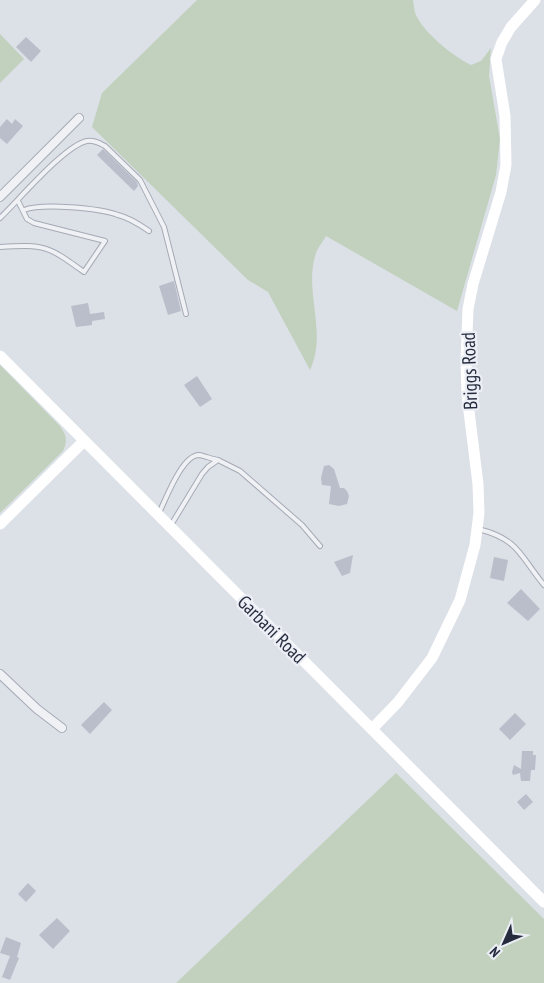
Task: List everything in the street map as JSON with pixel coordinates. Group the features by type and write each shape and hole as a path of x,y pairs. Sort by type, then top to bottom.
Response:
{"street":[{"name":"Briggs Road","path":"372,729 432,658 448,629 467,574 477,529 478,484 466,378 468,309 473,284 506,165 505,116 496,59 502,42 511,27 535,0"},
{"path":"0,197 79,118"},
{"name":"Garbani Road","path":"0,356 544,902"},
{"path":"0,524 84,441"},
{"path":"0,674 49,719 62,728"}],"lane":[{"path":"0,218 58,160 77,145 87,141 97,142 105,146 140,180 164,227 186,314"},
{"path":"0,247 38,245 54,250 84,272 105,241 34,223 27,219 18,201"},
{"path":"24,210 33,206 48,206 115,214 132,220 149,231"},
{"path":"158,515 188,459 199,455 218,460 240,471 302,525 320,546"},
{"path":"170,527 202,474 218,460"},
{"path":"477,529 501,536 513,545 524,555 544,585"}],"green space":[{"path":"197,0 413,0 414,10 420,22 440,44 464,61 471,65 481,61 491,48 489,76 500,139 496,175 457,311 326,236 317,251 313,267 312,282 317,341 315,356 310,370 268,292 248,280 92,127 102,93"},
{"path":"0,34 24,59 0,83"},
{"path":"0,365 59,425 65,434 66,440 63,451 0,513"},
{"path":"396,773 544,919 544,983 176,983"}],"building":[{"path":"26,37 41,51 31,62 16,47"},
{"path":"7,119 12,124 15,119 23,126 7,144 0,138 0,127"},
{"path":"103,149 137,182 138,186 134,191 97,155"},
{"path":"174,281 181,311 168,315 159,286"},
{"path":"88,303 90,314 104,312 105,319 92,321 92,325 76,327 71,306"},
{"path":"197,376 212,399 200,407 184,385"},
{"path":"329,465 334,469 340,488 344,488 347,491 349,496 347,504 339,506 329,504 331,486 322,485 321,478 324,466"},
{"path":"353,555 350,573 342,576 334,562"},
{"path":"494,557 508,560 504,581 490,578"},
{"path":"521,589 540,609 528,621 507,603"},
{"path":"104,702 112,710 90,734 81,725"},
{"path":"515,713 526,724 510,740 499,729"},
{"path":"522,751 533,751 533,755 536,755 535,770 531,770 530,781 521,781 520,773 513,775 512,772 514,765 521,769"},
{"path":"526,794 533,802 524,810 517,802"},
{"path":"28,883 36,891 26,902 18,894"},
{"path":"57,918 70,931 53,949 39,935"},
{"path":"6,937 21,943 17,957 19,958 10,980 2,977 10,956 0,953"}]}
